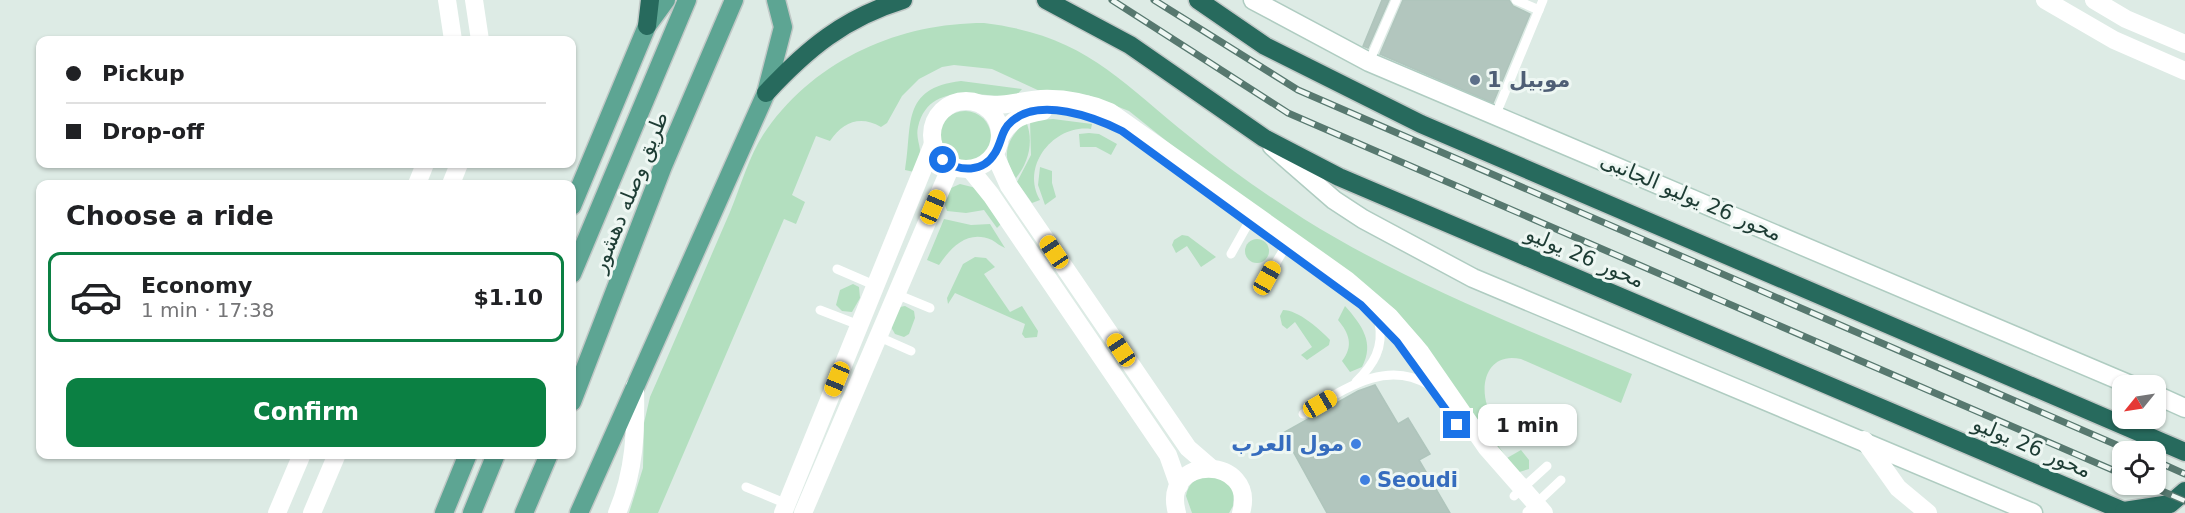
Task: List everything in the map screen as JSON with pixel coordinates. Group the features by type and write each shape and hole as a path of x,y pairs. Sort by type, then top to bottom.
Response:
{"highway":[{"path":"647,26 650,0"},
{"path":"766,93 800,57 832,31 903,0"},
{"name":"محور 26 يوليو","path":"1046,0 1130,45 1264,138 1339,177 2126,512"},
{"path":"1198,0 1265,46 1421,124 2181,453"},
{"path":"2126,512 2170,504 2185,491"}],"main road":[{"path":"576,196 647,26 666,0"},
{"name":"طريق وصله دهشور","path":"576,264 687,0"},
{"name":"طريق وصله دهشور","path":"576,392 663,166 734,0"},
{"path":"579,513 766,93 783,27 776,0"},
{"path":"444,513 466,459"},
{"path":"472,513 494,459"},
{"path":"525,513 547,459"}],"street":[{"path":"447,0 452,36"},
{"path":"474,0 479,36"},
{"name":"محور 26 يوليو الجانبى","path":"1253,0 1369,62 2112,377"},
{"path":"2044,0 2114,40 2185,71"},
{"path":"2094,0 2126,19 2185,44"},
{"path":"785,508 933,144 934,124 945,109 962,101 1009,105 1058,99 1092,105 1110,112 1251,218"},
{"path":"981,104 996,117 1001,136"},
{"path":"933,144 943,160 951,166 970,170 988,162 994,155 1001,136 1012,121 1028,113 1058,111 1088,116 1122,131 1287,243 1347,280 1401,329 1517,493"},
{"path":"1264,138 1334,200 1364,219 1473,278 1864,440 2033,513"},
{"path":"994,155 1009,186 1181,438 1193,454 1210,467 1228,473 1235,480 1243,497 1241,513"},
{"path":"803,513 951,166"},
{"path":"970,170 992,195 1168,455 1179,486"},
{"path":"1287,243 1379,322 1534,511"},
{"path":"617,513 634,456 634,386"},
{"path":"2166,399 2185,408"},
{"path":"1864,440 1898,488 1928,513"},
{"path":"277,513 300,459"},
{"path":"312,513 335,459"},
{"path":"1178,513 1176,495 1179,486 1191,472 1210,467"}],"lane":[{"path":"1369,62 1396,0"},
{"path":"1516,0 1539,10"},
{"path":"1496,114 1544,0"},
{"path":"1231,254 1251,218"},
{"path":"1267,278 1287,243"},
{"path":"837,269 874,285"},
{"path":"896,294 930,308"},
{"path":"820,310 859,325"},
{"path":"1303,414 1354,384 1369,369 1381,344 1379,322"},
{"path":"877,336 911,351"},
{"path":"1354,384 1396,373 1419,379 1429,385"},
{"path":"1517,493 1547,466"},
{"path":"1534,511 1561,480"},
{"path":"746,487 785,508"}],"green space":[{"path":"984,23 1018,29 1048,38 1097,62 1260,190 1289,210 1383,264 1465,303 1632,374 1621,403 1521,359 1511,358 1495,364 1486,377 1485,395 1488,408 1499,426 1489,433 1507,458 1521,450 1529,460 1529,469 1516,473 1509,469 1422,340 1394,309 1358,279 1179,151 1129,111 1088,95 1044,93 992,69 954,65 942,67 919,79 902,96 887,123 881,127 866,121 859,121 840,129 830,141 816,136 792,195 805,202 796,224 784,219 658,513 629,513 643,468 644,423 650,397 751,159 767,129 811,82 836,64 863,49 922,30"},
{"path":"961,81 1022,89 1014,98 958,94 933,102 924,112 918,127 920,153 914,172 905,170 910,124 919,101 928,92 941,85"},
{"path":"965,111 975,113 983,119 989,127 991,137 989,147 983,155 975,161 965,163 955,161 947,155 941,147 939,137 941,127 947,119 955,113"},
{"path":"1053,119 1092,124 1091,129 1078,129 1065,133 1044,150 1034,173 1035,187 1040,200 1032,203 1017,182 1031,155 1030,121"},
{"path":"1026,121 1030,136 1029,151 1016,178 1008,162 1008,147 1014,134"},
{"path":"1079,134 1099,134 1117,144 1111,155 1096,147 1080,147"},
{"path":"1040,167 1052,171 1052,183 1056,197 1045,205 1038,185"},
{"path":"960,184 976,188 1001,224 997,228 984,210 966,213 947,211 944,202 951,188"},
{"path":"944,219 971,225 990,224 1005,248 983,237 968,238 955,246 939,265 927,260"},
{"path":"1182,235 1188,236 1216,257 1201,267 1187,246 1176,253 1172,245 1174,240"},
{"path":"1257,239 1262,240 1268,246 1268,256 1262,262 1257,263 1252,262 1246,256 1245,251 1246,246 1252,240"},
{"path":"975,257 986,258 995,267 984,274 1010,312 1022,306 1038,331 1037,337 1025,338 1022,334 1025,324 955,293 948,304 947,298 963,264"},
{"path":"853,284 859,287 860,298 852,312 842,311 836,305 840,290"},
{"path":"905,306 914,311 915,318 909,334 904,337 895,334 891,327 900,307"},
{"path":"1345,306 1357,320 1367,342 1366,358 1362,367 1350,372 1342,361 1348,350 1349,340 1338,320"},
{"path":"1283,310 1295,313 1315,326 1330,340 1329,345 1307,360 1301,355 1312,347 1295,322 1287,329 1282,325 1280,316"},
{"path":"1219,475 1234,491 1233,506 1229,513 1192,513 1186,496 1190,485 1198,479"}],"building":[{"path":"1382,0 1389,0 1368,48 1363,46"},
{"name":"موبيل 1","path":"1403,0 1509,0 1513,6 1530,14 1493,103 1380,54"},
{"name":"مول العرب","path":"1375,385 1398,424 1408,418 1430,454 1419,460 1450,513 1327,513 1283,433 1358,391"}],"railway":[{"path":"1112,0 1288,113 2112,470"},
{"path":"1154,0 1298,90 2112,443"},
{"path":"2166,465 2185,474"},
{"path":"2166,493 2185,501"}],"place":[{"name":"موبيل 1","path":"1475,80"},
{"name":"مول العرب","path":"1356,444"},
{"name":"Seoudi","path":"1365,480"}],"route":[{"path":"943,160 960,169 970,170 980,167 994,155 1005,128 1019,116 1028,113 1043,111 1073,113 1102,121 1122,131 1361,305 1397,342 1457,425"}]}
